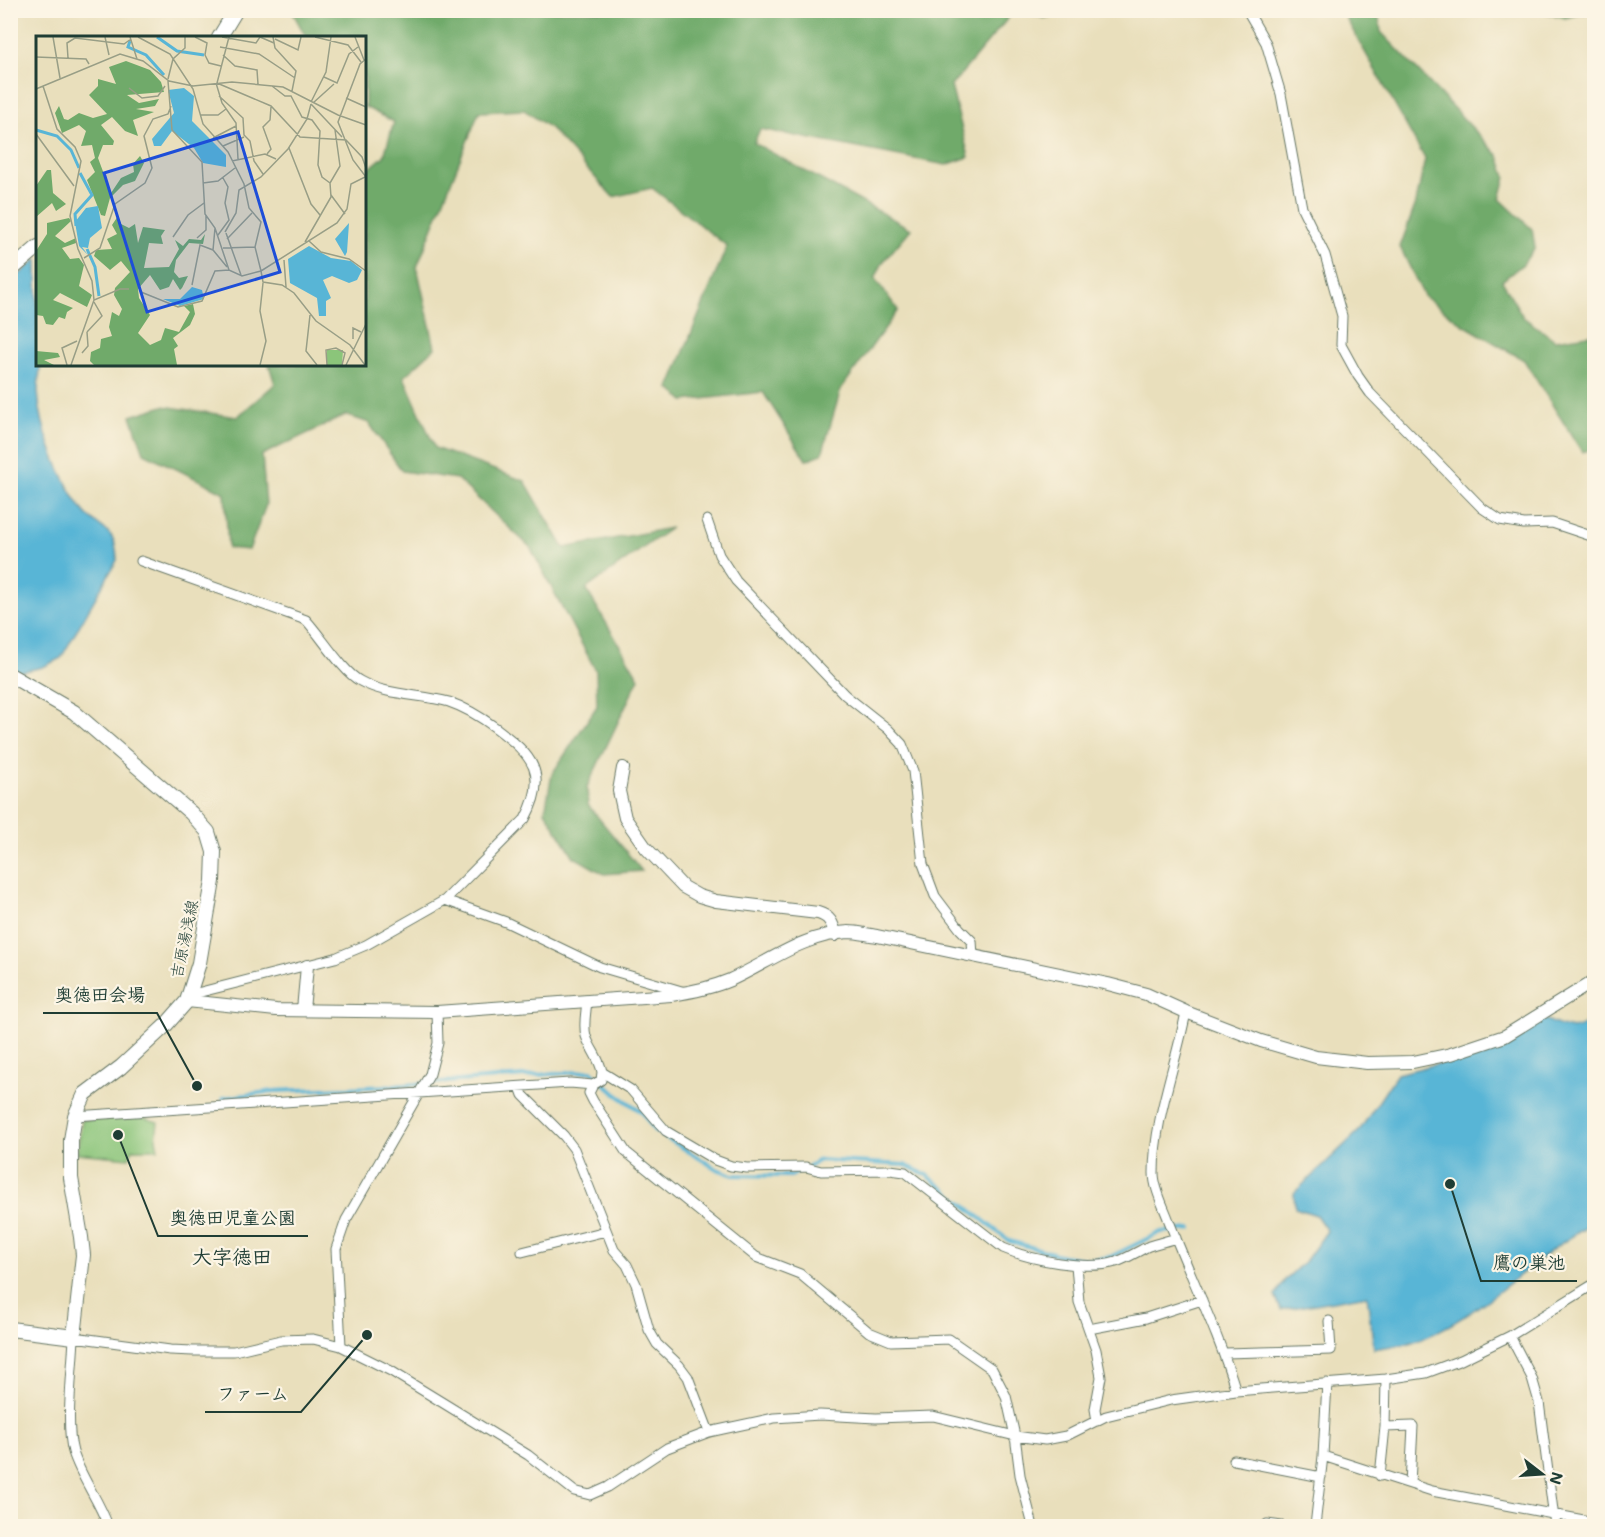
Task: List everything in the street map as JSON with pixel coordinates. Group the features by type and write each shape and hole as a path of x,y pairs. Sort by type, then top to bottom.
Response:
{"main road":[{"path":"220,36 236,10"},
{"path":"10,271 36,249"},
{"name":"吉原湯浅線","path":"10,675 74,712 190,813 208,832 214,852 213,881 199,963 188,998 165,1026 121,1067 85,1094 75,1116 71,1140 71,1178 82,1255 74,1337"},
{"path":"10,1329 74,1337"}],"street":[{"path":"1247,10 1266,43 1281,94 1302,208 1325,255 1342,316 1341,345 1358,376 1370,393 1482,508 1500,520 1524,524 1552,523 1594,537"},
{"path":"707,520 719,555 736,582 845,695 888,729 902,744 913,771 923,864 935,896 972,941 973,956"},
{"path":"141,561 306,620 347,672 360,682 393,693 428,697 468,709 518,744 532,762 536,774 537,789 533,804 525,819 445,900 351,952 188,998"},
{"path":"622,768 620,792 625,818 646,848 683,887 699,896 716,901 818,913 831,922 835,935"},
{"path":"445,900 506,922 600,967 688,993"},
{"path":"188,998 276,1010 437,1012 688,993 729,980 777,954 816,938 849,932 1127,989 1146,994 1261,1041 1316,1056 1367,1063 1413,1062 1450,1054 1505,1036 1594,981"},
{"path":"303,1010 307,966"},
{"path":"587,1001 586,1037 602,1066 601,1080 593,1085 589,1093 626,1152 756,1257 800,1274 878,1337 891,1341 948,1339 992,1369 1006,1396 1015,1436 1020,1475 1033,1527"},
{"path":"341,1346 336,1264 336,1250 340,1236 346,1220 430,1074 436,1054 437,1012"},
{"path":"1186,1012 1158,1138 1154,1176 1176,1239 1225,1353 1236,1391"},
{"path":"602,1072 631,1090 666,1131 715,1161 738,1168 797,1167 821,1171 890,1170 905,1172 1003,1248 1017,1253 1076,1265 1105,1265 1155,1244 1176,1239"},
{"path":"75,1116 570,1083 593,1085"},
{"path":"520,1087 523,1095 574,1149 614,1250 627,1265 636,1284 653,1338 688,1377 709,1432"},
{"path":"522,1252 606,1231"},
{"path":"1076,1265 1078,1302 1096,1350 1101,1377 1095,1409 1097,1421"},
{"path":"108,1527 77,1464 71,1445 74,1337 182,1351 234,1351 281,1340 313,1339 341,1346 391,1371 528,1455 580,1494 590,1495 601,1491 667,1448 709,1432 774,1418 820,1415 876,1418 933,1416 1015,1436 1045,1440 1066,1436 1106,1416 1171,1400 1236,1391 1386,1379 1426,1373 1461,1360 1510,1336 1594,1284"},
{"path":"1089,1329 1146,1318 1202,1300"},
{"path":"1225,1353 1331,1350 1329,1321"},
{"path":"1510,1336 1532,1377 1539,1402 1554,1527"},
{"path":"1380,1476 1385,1427 1386,1379"},
{"path":"1315,1527 1323,1456 1327,1383"},
{"path":"1385,1427 1413,1426 1410,1484"},
{"path":"1323,1456 1432,1491 1594,1522"},
{"path":"1234,1460 1321,1477"},
{"path":"1267,1524 1282,1527"}],"green space":[{"path":"1539,10 1594,11 1565,18"},
{"path":"292,11 1014,11 951,86 969,157 946,165 760,129 754,143 911,229 883,262 875,279 898,310 841,389 822,454 806,460 763,392 684,401 669,388 727,246 652,188 613,197 550,128 524,110 479,112 417,267 435,348 404,377 435,448 525,481 564,548 671,528 586,589 639,678 587,787 588,805 642,871 604,874 574,857 545,811 552,774 597,706 596,671 530,547 457,479 402,471 369,423 346,415 262,455 266,505 249,550 228,548 225,493 144,453 131,416 163,406 237,417 275,384 269,366 366,366 366,171 384,156 394,122 366,108 366,36 305,36"},
{"path":"1022,11 1073,11 1044,18"},
{"path":"1342,11 1378,11 1381,32 1499,156 1506,177 1500,199 1532,229 1535,247 1523,264 1502,281 1523,317 1555,340 1594,334 1594,449 1582,452 1524,360 1464,325 1424,296 1400,247 1416,203 1425,159"},
{"path":"135,1115 158,1122 156,1139 158,1149 133,1149 129,1158 77,1153 82,1120"}],"water":[{"path":"36,260 36,366 40,366 38,392 47,438 59,469 74,497 88,516 110,534 116,548 117,560 61,658 43,667 21,672 10,670 10,283"},
{"path":"1594,1018 1594,1223 1570,1237 1457,1321 1406,1344 1374,1349 1367,1295 1281,1310 1275,1296 1285,1280 1307,1259 1327,1231 1316,1215 1295,1208 1294,1193 1359,1131 1397,1074 1482,1053 1509,1041 1544,1019 1570,1029 1580,1027"}],"waterway":[{"path":"223,1098 274,1091 392,1086 591,1071 616,1094 642,1112 654,1130 717,1169 733,1175 791,1176 801,1170"},
{"path":"808,1167 819,1160 905,1165 927,1175 1009,1241 1063,1256 1090,1260 1110,1257 1161,1232 1191,1229"}],"place":[{"name":"奥徳田会場","path":"197,1086"},
{"name":"奥徳田児童公園","path":"118,1135"},
{"name":"鷹の巣池","path":"1450,1184"},
{"name":"ファーム","path":"367,1335"}],"district":[{"name":"大字徳田","path":"232,1257"}]}
